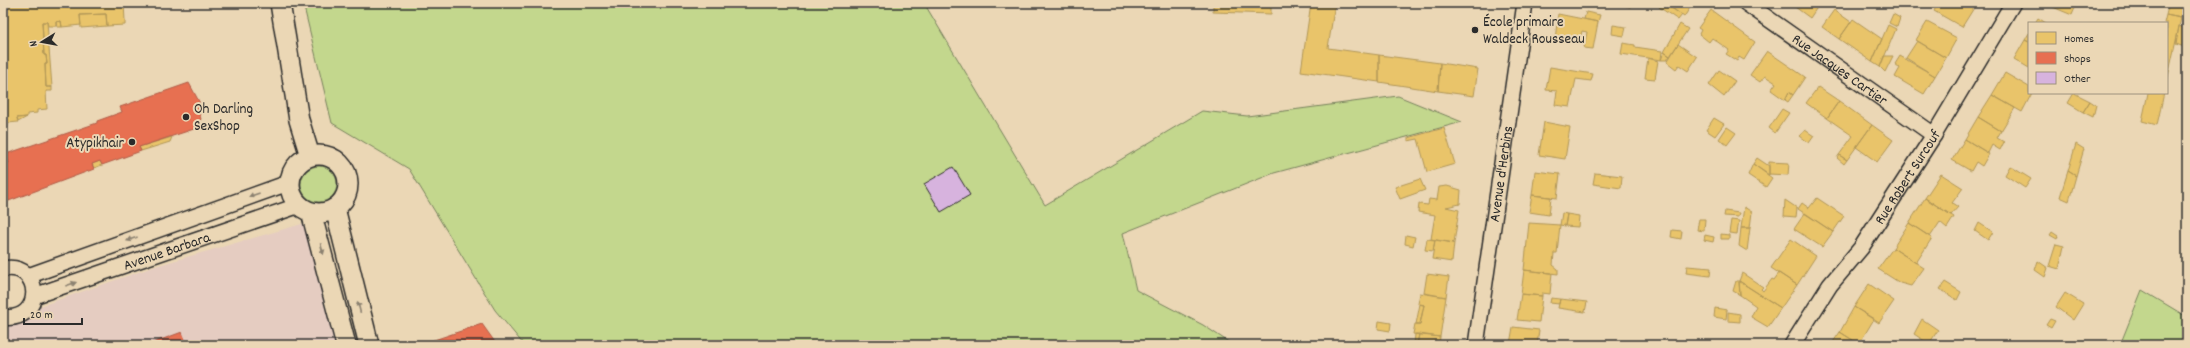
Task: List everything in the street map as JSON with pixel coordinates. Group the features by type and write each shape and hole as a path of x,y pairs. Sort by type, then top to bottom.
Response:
{"street":[{"path":"280,3 300,126 310,156"},
{"name":"Avenue d'Herbins","path":"1476,345 1525,3"},
{"name":"Rue Jacques Cartier","path":"1746,3 1934,135"},
{"name":"Rue Robert Surcouf","path":"1792,345 1830,285 1861,248 1934,135 2013,3"},
{"path":"305,208 328,212 335,208 347,194 348,180 343,167 328,156 310,156 297,166 291,182 291,190 305,208 346,345"},
{"name":"Avenue Barbara","path":"28,276 291,182"},
{"name":"Avenue Barbara","path":"34,296 305,208"},
{"path":"335,208 369,345"},
{"path":"3,269 15,269 28,276 33,286 34,296 32,304 20,316 12,318 3,317"}],"shaded area":[{"path":"319,219 346,345 3,345 3,319 159,265"}],"green space":[{"path":"303,3 924,3 1045,205 1202,111 1247,116 1398,96 1462,122 1274,173 1123,233 1136,290 1203,325 1233,345 524,345 495,310 409,169 332,123"},
{"path":"323,166 332,171 336,177 336,191 332,197 323,202 315,202 306,197 302,191 301,180 306,171 312,167"},
{"path":"2142,290 2187,317 2187,345 2120,345"}],"building: Homes":[{"path":"6,3 124,3 125,25 107,26 106,14 80,15 81,25 62,27 61,21 56,22 56,26 48,26 47,22 42,22 44,55 46,55 47,64 45,64 46,87 52,87 52,91 46,91 47,109 37,110 37,113 27,114 27,117 17,118 18,122 8,123 8,126 3,128 3,21 7,20"},
{"path":"1213,3 1271,3 1271,14 1213,12"},
{"path":"1311,3 1335,3 1328,48 1379,55 1379,82 1301,71"},
{"path":"1625,3 1634,3 1630,7 1623,5"},
{"path":"1663,3 1682,15 1678,20 1659,7"},
{"path":"1666,3 1693,3 1684,17"},
{"path":"1820,3 1810,18 1791,4"},
{"path":"1938,3 1977,3 1962,27 1934,11"},
{"path":"2049,3 2077,3 2072,15 2048,5"},
{"path":"2169,3 2184,3 2181,18 2166,15"},
{"path":"1711,10 1755,42 1744,60 1739,57 1737,61 1726,54 1729,50 1712,38 1709,42 1699,34 1701,30 1698,28"},
{"path":"1834,10 1851,22 1839,39 1822,27"},
{"path":"1586,12 1600,15 1598,22 1584,19"},
{"path":"106,14 107,26 81,28 80,15"},
{"path":"1558,14 1598,22 1593,49 1584,48 1587,32 1582,31 1579,43 1555,40"},
{"path":"1893,14 1900,18 1897,27 1889,23"},
{"path":"2166,15 2181,18 2168,76 2168,22 2164,22"},
{"path":"2038,18 2044,22 2036,22"},
{"path":"1853,19 1882,39 1872,62 1839,39"},
{"path":"61,21 62,27 57,27 56,22"},
{"path":"42,22 47,22 52,87 46,87 45,64 47,64 46,55 44,55"},
{"path":"1927,22 1957,38 1946,58 1916,40"},
{"path":"1680,24 1688,29 1670,56 1664,52"},
{"path":"1613,25 1626,27 1624,36 1612,34"},
{"path":"1888,25 1896,29 1880,67 1872,62"},
{"path":"2179,26 2187,29 2187,48 2176,44"},
{"path":"2028,35 2028,42 2025,40"},
{"path":"2025,40 2028,42 2028,67 2014,59"},
{"path":"1917,41 1946,58 1935,76 1906,58"},
{"path":"1623,43 1635,45 1635,47 1662,51 1661,60 1621,54"},
{"path":"1678,44 1697,57 1688,71 1679,65 1676,69 1667,62"},
{"path":"1767,51 1805,77 1793,95 1789,92 1785,100 1771,90 1776,83 1765,76 1760,82 1750,75"},
{"path":"1664,52 1670,56 1667,60 1661,60"},
{"path":"1379,55 1440,63 1438,91 1379,82"},
{"path":"1884,56 1893,56 1885,72 1880,67"},
{"path":"1900,56 1935,76 1924,94 1895,77 1900,68 1895,64"},
{"path":"1648,58 1658,61 1655,79 1645,78"},
{"path":"1440,63 1478,69 1474,96 1438,91"},
{"path":"1550,67 1593,74 1591,81 1576,79 1570,107 1555,105 1557,91 1546,90"},
{"path":"1719,70 1735,81 1724,97 1709,85"},
{"path":"2005,73 2028,86 2028,94 2031,94 2022,112 1992,95"},
{"path":"1818,87 1839,101 1827,118 1806,103"},
{"path":"1789,92 1793,95 1788,102 1785,100"},
{"path":"2073,94 2090,101 2083,112 2068,103"},
{"path":"2148,94 2164,94 2157,125 2142,121"},
{"path":"1992,95 2015,108 2001,131 1978,117"},
{"path":"1839,101 1872,125 1847,160 1839,155 1853,136 1827,118"},
{"path":"2090,101 2096,105 2093,117 2083,112"},
{"path":"1782,109 1789,113 1775,133 1769,128"},
{"path":"27,117 18,122 17,118"},
{"path":"1978,117 2001,131 1997,138 2004,142 2000,150 1992,145 1988,153 1965,139"},
{"path":"1714,118 1724,124 1715,136 1706,130"},
{"path":"1544,122 1570,127 1565,159 1539,155"},
{"path":"1872,125 1893,140 1877,162 1856,147"},
{"path":"1727,127 1736,133 1727,145 1719,139"},
{"path":"1444,128 1455,164 1427,172 1418,139 1408,141 1408,138"},
{"path":"1805,130 1814,136 1809,143 1800,136"},
{"path":"172,137 170,142 141,151 139,147"},
{"path":"1965,139 1989,154 1982,166 1976,162 1971,171 1952,160"},
{"path":"2076,144 2084,149 2076,176 2068,171"},
{"path":"1839,155 1847,160 1844,164 1837,158"},
{"path":"1757,158 1769,166 1769,175 1753,164"},
{"path":"100,161 102,165 94,168 92,164"},
{"path":"1769,162 1789,163 1788,175 1769,174"},
{"path":"1753,164 1772,178 1766,187 1748,175"},
{"path":"2010,166 2031,179 2025,188 2005,175"},
{"path":"1535,171 1560,174 1557,198 1532,195"},
{"path":"2068,171 2076,176 2069,201 2060,197"},
{"path":"1595,173 1622,176 1621,188 1593,184"},
{"path":"1941,174 1963,188 1952,203 1958,207 1951,215 1925,198"},
{"path":"1420,179 1425,190 1400,199 1395,187"},
{"path":"1447,186 1461,190 1460,204 1446,207 1459,210 1454,243 1431,239 1435,215 1418,212 1419,204 1428,205 1429,199 1437,200 1439,187"},
{"path":"1532,195 1551,197 1549,215 1529,212"},
{"path":"1817,198 1844,216 1833,232 1798,209 1802,203 1809,208"},
{"path":"1925,198 1954,217 1947,228 1940,222 1930,237 1909,223"},
{"path":"1785,200 1797,208 1796,217 1784,216"},
{"path":"1744,207 1752,212 1750,228 1741,228"},
{"path":"1725,211 1739,213 1738,217 1724,216"},
{"path":"1562,213 1567,214 1565,226 1560,225"},
{"path":"1805,213 1833,232 1822,247 1794,229"},
{"path":"1567,214 1579,216 1578,227 1565,226"},
{"path":"1699,219 1705,219 1704,231 1697,230"},
{"path":"1731,220 1739,221 1737,234 1729,233"},
{"path":"1529,223 1560,225 1557,253 1554,253 1553,265 1558,269 1558,274 1524,270"},
{"path":"1909,223 1932,238 1916,263 1893,248"},
{"path":"1979,223 1993,232 1988,240 1975,231"},
{"path":"1741,228 1750,228 1747,251 1739,246"},
{"path":"1672,230 1682,231 1681,239 1671,237"},
{"path":"2052,232 2058,236 2057,239 2050,235"},
{"path":"1721,234 1729,235 1729,239 1721,239"},
{"path":"1406,235 1415,237 1413,246 1405,244"},
{"path":"1705,235 1714,237 1713,242 1704,240"},
{"path":"1427,239 1435,240 1433,251 1425,250"},
{"path":"1791,239 1816,256 1797,285 1771,268"},
{"path":"1435,240 1454,243 1452,262 1432,259"},
{"path":"2056,244 2064,246 2059,269 2049,266"},
{"path":"1893,248 1924,268 1911,286 1900,283 1878,269"},
{"path":"2038,261 2048,268 2045,277 2035,270"},
{"path":"1687,266 1711,268 1710,276 1686,273"},
{"path":"1524,270 1552,273 1550,294 1542,293 1542,296 1521,294"},
{"path":"1742,273 1763,287 1761,289 1763,291 1772,279 1774,280 1779,273 1797,285 1781,308 1739,281"},
{"path":"1427,274 1449,277 1446,297 1424,293"},
{"path":"1736,281 1739,281 1740,295 1733,291"},
{"path":"1739,281 1781,308 1768,327 1751,317 1756,306 1740,295"},
{"path":"1945,282 1961,292 1957,300 1940,289"},
{"path":"1869,284 1894,301 1879,323 1854,307"},
{"path":"1420,293 1446,297 1440,337 1413,334 1415,324 1420,324 1424,305 1418,304"},
{"path":"2065,293 2083,304 2073,320 2056,307"},
{"path":"1521,294 1542,296 1539,322 1517,320"},
{"path":"1551,298 1560,299 1559,304 1550,303"},
{"path":"1560,299 1587,302 1585,312 1558,308"},
{"path":"1420,304 1424,305 1420,324 1416,324"},
{"path":"1854,307 1874,319 1859,344 1840,332"},
{"path":"1715,308 1727,310 1726,319 1714,317"},
{"path":"1728,312 1740,314 1740,322 1728,321"},
{"path":"1922,319 1938,330 1929,344 1914,334"},
{"path":"2050,319 2055,321 2051,328 2046,325"},
{"path":"1379,321 1391,323 1390,331 1378,329"},
{"path":"1513,327 1539,330 1537,345 1510,344"},
{"path":"1840,332 1859,344 1860,345 1831,345"},
{"path":"1415,334 1419,334 1417,345 1414,345"},
{"path":"1419,334 1440,337 1439,345 1417,345"},
{"path":"1555,342 1580,344 1555,345"}],"building: Shops":[{"path":"189,83 202,107 198,109 201,119 194,129 139,147 141,151 102,165 100,161 92,164 94,169 6,202 3,194 3,165 9,163 6,154 97,123 97,121 122,112 120,107"},
{"path":"482,324 497,345 433,345 431,341"},
{"path":"182,332 187,345 147,345"}],"building: Other":[{"path":"953,167 970,195 941,212 924,184"}],"place":[{"name":"École primaire Waldeck Rousseau","path":"1475,30"},
{"name":"Oh Darling SexShop","path":"186,117"},
{"name":"Atypikhair","path":"132,142"}]}
